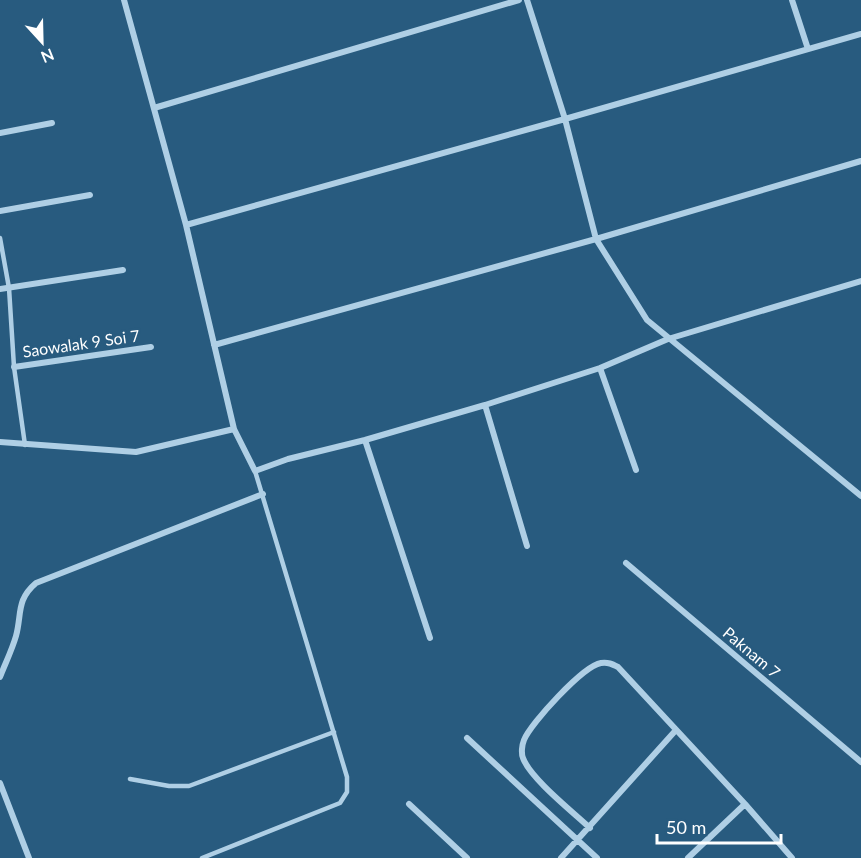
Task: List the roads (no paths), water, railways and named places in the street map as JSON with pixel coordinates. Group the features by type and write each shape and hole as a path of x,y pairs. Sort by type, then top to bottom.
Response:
{"street":[{"path":"124,0 186,225 234,429 255,471 288,459 365,440 485,405 600,368 668,339 861,281"},
{"path":"154,108 519,0"},
{"path":"527,0 565,120 596,239 647,320 861,496"},
{"path":"792,0 808,49"},
{"path":"186,225 565,120 861,34"},
{"path":"0,133 51,123"},
{"path":"214,345 596,239 861,161"},
{"path":"0,211 90,195"},
{"path":"0,289 123,270"},
{"name":"Saowalak 9 Soi 7","path":"14,366 151,347"},
{"path":"600,368 636,470"},
{"path":"485,405 527,546"},
{"path":"0,442 136,452 234,429"},
{"path":"365,440 430,638"},
{"path":"0,677 16,636 21,603 28,590 36,583 263,494"},
{"name":"Paknam 7","path":"626,563 861,762"},
{"path":"590,828 536,776 522,758 524,739 552,702 590,667 609,662 618,667 792,858"},
{"path":"561,858 676,730"},
{"path":"467,738 597,858"},
{"path":"0,783 29,858"},
{"path":"410,804 467,858"},
{"path":"688,858 745,804"}],"lane":[{"path":"0,238 9,288 14,366 25,445"},
{"path":"202,858 340,803 347,792 347,777 255,471"},
{"path":"130,779 169,786 189,786 334,732"}]}
